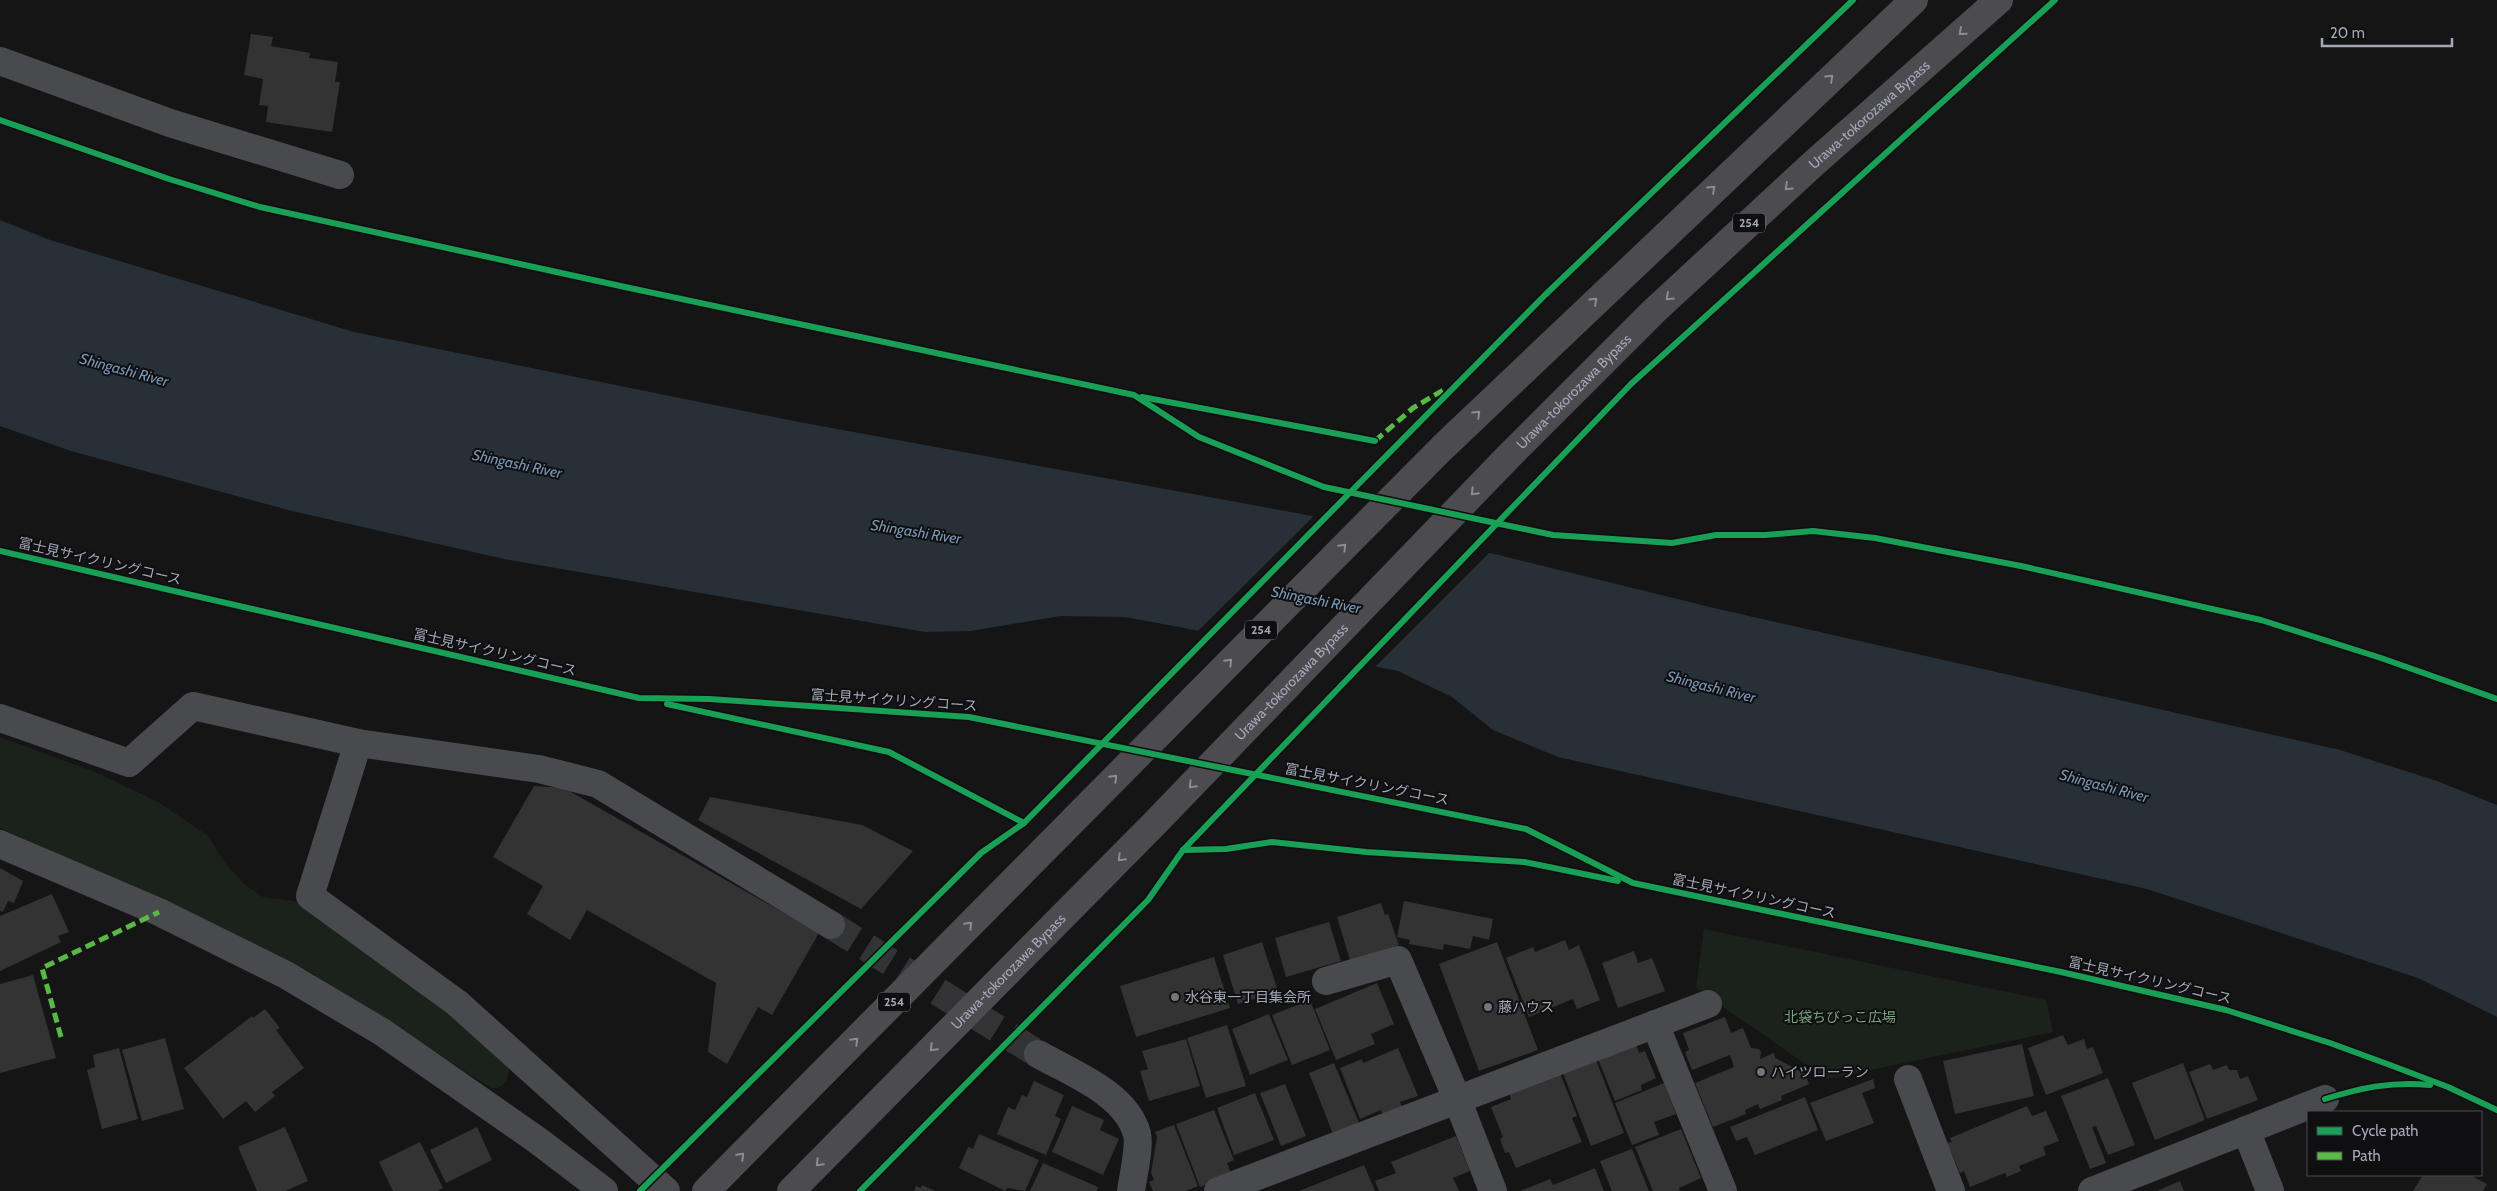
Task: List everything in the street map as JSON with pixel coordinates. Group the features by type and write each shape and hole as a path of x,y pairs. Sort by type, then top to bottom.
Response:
{"highway":[{"name":"254","path":"706,1191 1442,448 1914,0"},
{"name":"Urawa-tokorozawa Bypass","path":"791,1191 1155,823 1508,457 1668,299 1813,164 1999,0"}],"street":[{"path":"0,61 170,123 340,175"},
{"path":"0,718 129,763 193,706 358,742 539,769 598,784 831,925"},
{"path":"358,742 310,896 457,1003 666,1191"},
{"path":"0,844 159,912 286,975 382,1032 537,1140 604,1191"},
{"path":"1326,980 1398,960 1457,1099 1493,1191"},
{"path":"1218,1191 1258,1184 1457,1099 1708,1004"},
{"path":"1655,1024 1723,1191"},
{"path":"1038,1054 1101,1091 1126,1112 1137,1135 1131,1191"},
{"path":"1908,1079 1951,1191"},
{"path":"2092,1191 2324,1099"},
{"path":"2246,1130 2270,1191"}],"green space":[{"path":"0,737 95,772 158,802 207,835 225,863 245,885 263,897 293,901 310,906 506,1057 509,1070 506,1082 498,1088 491,1088 310,972 220,927 0,828"},
{"name":"北袋ちびっこ広場","path":"1704,929 2046,1000 2053,1032 1827,1079 1696,988"}],"water":[{"name":"Shingashi River","path":"0,220 50,240 354,332 799,422 1302,514 1499,555 1714,608 2340,750 2437,781 2497,805 2497,1017 2418,978 2147,889 1558,757 1493,730 1452,697 1398,671 1125,617 1060,616 971,631 925,632 504,559 292,511 71,451 0,426"}],"pier":[{"path":"1316,514 1491,551 1373,669 1196,633"}],"building":[{"path":"251,34 273,37 271,46 310,53 309,58 338,62 335,82 340,82 332,132 266,122 268,106 259,105 263,79 244,75"},
{"path":"534,786 564,788 819,933 772,1015 758,1007 727,1064 708,1052 716,983 587,910 570,940 527,914 543,886 493,857"},
{"path":"710,797 862,825 913,851 861,909 698,820"},
{"path":"0,868 23,881 14,903 8,901 3,912 0,911"},
{"path":"52,894 69,932 58,936 61,942 0,971 0,916"},
{"path":"1404,901 1493,919 1489,940 1473,936 1470,949 1444,944 1443,950 1409,944 1410,940 1397,937"},
{"path":"1381,903 1385,915 1388,914 1399,945 1350,960 1337,917"},
{"path":"1329,922 1341,961 1286,977 1275,938"},
{"path":"1565,940 1569,950 1579,945 1600,1000 1577,1009 1573,999 1529,1017 1506,958 1533,947 1535,952"},
{"path":"1262,942 1278,991 1238,1004 1223,955"},
{"name":"藤ハウス","path":"1497,942 1538,1050 1479,1071 1439,964"},
{"path":"1634,951 1638,963 1652,958 1665,991 1618,1008 1602,963"},
{"name":"水谷東一丁目集会所","path":"1214,957 1230,1008 1136,1037 1120,986"},
{"path":"33,975 56,1058 0,1073 0,984"},
{"path":"1377,983 1394,1024 1371,1034 1375,1044 1336,1060 1315,1009"},
{"path":"1310,1000 1330,1050 1292,1065 1272,1015"},
{"path":"265,1009 280,1028 276,1030 304,1068 272,1092 275,1096 255,1112 246,1101 223,1119 184,1068 252,1016 253,1018"},
{"path":"1269,1014 1288,1060 1250,1075 1232,1029"},
{"name":"ハイツローラン","path":"1725,1017 1731,1033 1743,1028 1751,1048 1759,1049 1761,1052 1760,1059 1774,1053 1775,1058 1805,1074 1809,1084 1781,1096 1782,1100 1760,1109 1758,1104 1745,1110 1746,1114 1713,1127 1695,1083 1734,1067 1730,1055 1692,1070 1685,1052 1689,1050 1683,1033"},
{"path":"1227,1025 1246,1086 1206,1098 1187,1038"},
{"path":"2063,1035 2068,1045 2084,1039 2087,1049 2093,1047 2103,1073 2046,1095 2028,1048"},
{"path":"165,1038 184,1109 142,1121 122,1050"},
{"path":"1186,1039 1200,1086 1149,1101 1140,1071 1148,1069 1142,1051"},
{"path":"1636,1044 1639,1053 1645,1051 1656,1078 1641,1085 1642,1090 1615,1101 1598,1059"},
{"path":"2022,1044 2034,1096 1955,1114 1943,1061"},
{"path":"119,1048 138,1119 102,1129 87,1070 95,1067 93,1055"},
{"path":"1398,1048 1418,1096 1400,1102 1402,1107 1383,1115 1381,1110 1360,1119 1340,1068 1362,1059 1363,1063"},
{"path":"1596,1060 1624,1133 1591,1146 1563,1073"},
{"path":"1334,1063 1359,1123 1333,1134 1309,1073"},
{"path":"2183,1063 2205,1120 2155,1140 2132,1083"},
{"path":"2210,1064 2213,1070 2227,1065 2229,1070 2237,1070 2240,1079 2248,1076 2258,1100 2207,1119 2189,1072"},
{"path":"1560,1073 1577,1116 1572,1118 1582,1142 1516,1168 1509,1152 1505,1153 1500,1139 1503,1137 1491,1107 1511,1099 1509,1093"},
{"path":"2108,1078 2135,1145 2108,1155 2096,1126 2092,1127 2106,1163 2090,1169 2061,1096"},
{"path":"1873,1079 1875,1088 1862,1093 1874,1123 1826,1141 1810,1103"},
{"path":"1034,1081 1064,1095 1055,1116 1061,1119 1046,1155 997,1134 1008,1107 1015,1110 1022,1095 1027,1097"},
{"path":"1664,1083 1676,1114 1654,1122 1659,1135 1632,1145 1615,1103"},
{"path":"1285,1084 1306,1136 1281,1146 1260,1093"},
{"path":"1255,1093 1274,1140 1234,1155 1217,1108"},
{"path":"1805,1097 1818,1130 1755,1155 1747,1137 1736,1141 1730,1127"},
{"path":"1072,1106 1104,1120 1100,1130 1119,1139 1103,1175 1052,1152"},
{"path":"2027,1106 2032,1116 2046,1111 2059,1141 2043,1147 2046,1155 2019,1166 2021,1171 2007,1177 2005,1173 1970,1187 1964,1171 1960,1173 1947,1143 1952,1142 1950,1138"},
{"path":"1214,1110 1234,1160 1227,1163 1232,1175 1200,1187 1176,1124"},
{"path":"1174,1125 1198,1186 1186,1191 1153,1191 1149,1182 1154,1180 1151,1173 1157,1137 1155,1132"},
{"path":"285,1127 308,1181 285,1191 257,1191 238,1147"},
{"path":"477,1127 492,1160 446,1183 430,1150"},
{"path":"1681,1129 1701,1178 1679,1188 1680,1191 1653,1191 1635,1147"},
{"path":"979,1134 1039,1160 1025,1191 1007,1188 1005,1191 959,1168 968,1147 973,1149"},
{"path":"1456,1136 1470,1171 1453,1178 1459,1191 1379,1191 1375,1181 1396,1173 1391,1162"},
{"path":"420,1142 443,1188 437,1191 393,1191 379,1162"},
{"path":"1632,1149 1649,1191 1612,1191 1600,1161"},
{"path":"1043,1163 1098,1187 1097,1191 1030,1191"},
{"path":"1364,1165 1375,1191 1299,1191"},
{"path":"1595,1168 1604,1191 1520,1191 1550,1179 1553,1185"},
{"path":"2422,1176 2472,1176 2487,1184 2483,1191 2413,1191"},
{"path":"2180,1181 2184,1191 2157,1191"},
{"path":"922,1185 935,1191 914,1191 916,1186 921,1188"}],"tunnel":[{"path":"831,925 1038,1054"}],"marked path":[{"path":"1375,441 1413,408 1445,389"},
{"path":"61,1037 42,968 159,912"}],"cycle path":[{"path":"640,1191 981,853 1024,823 1545,295 1853,0"},
{"path":"860,1191 1148,900 1183,850 1631,384 2055,0"},
{"path":"0,120 169,179 260,207 1134,395 1199,437 1324,487 1553,535 1672,543 1716,535 1765,535 1813,531 1875,538 2021,566 2261,620 2381,658 2497,699"},
{"path":"1142,397 1375,441"},
{"name":"富士見サイクリングコース","path":"0,551 639,698 709,699 969,717 1526,829 1633,883 2061,972 2226,1010 2330,1043 2390,1065 2448,1087 2497,1110"},
{"path":"667,704 889,752 1024,823"},
{"path":"1183,850 1226,849 1272,842 1366,852 1524,862 1618,881"},
{"path":"2325,1099 2376,1086 2402,1084 2430,1085"}],"place":[{"name":"水谷東一丁目集会所","path":"1175,997"},
{"name":"藤ハウス","path":"1488,1007"},
{"name":"ハイツローラン","path":"1761,1072"}]}
